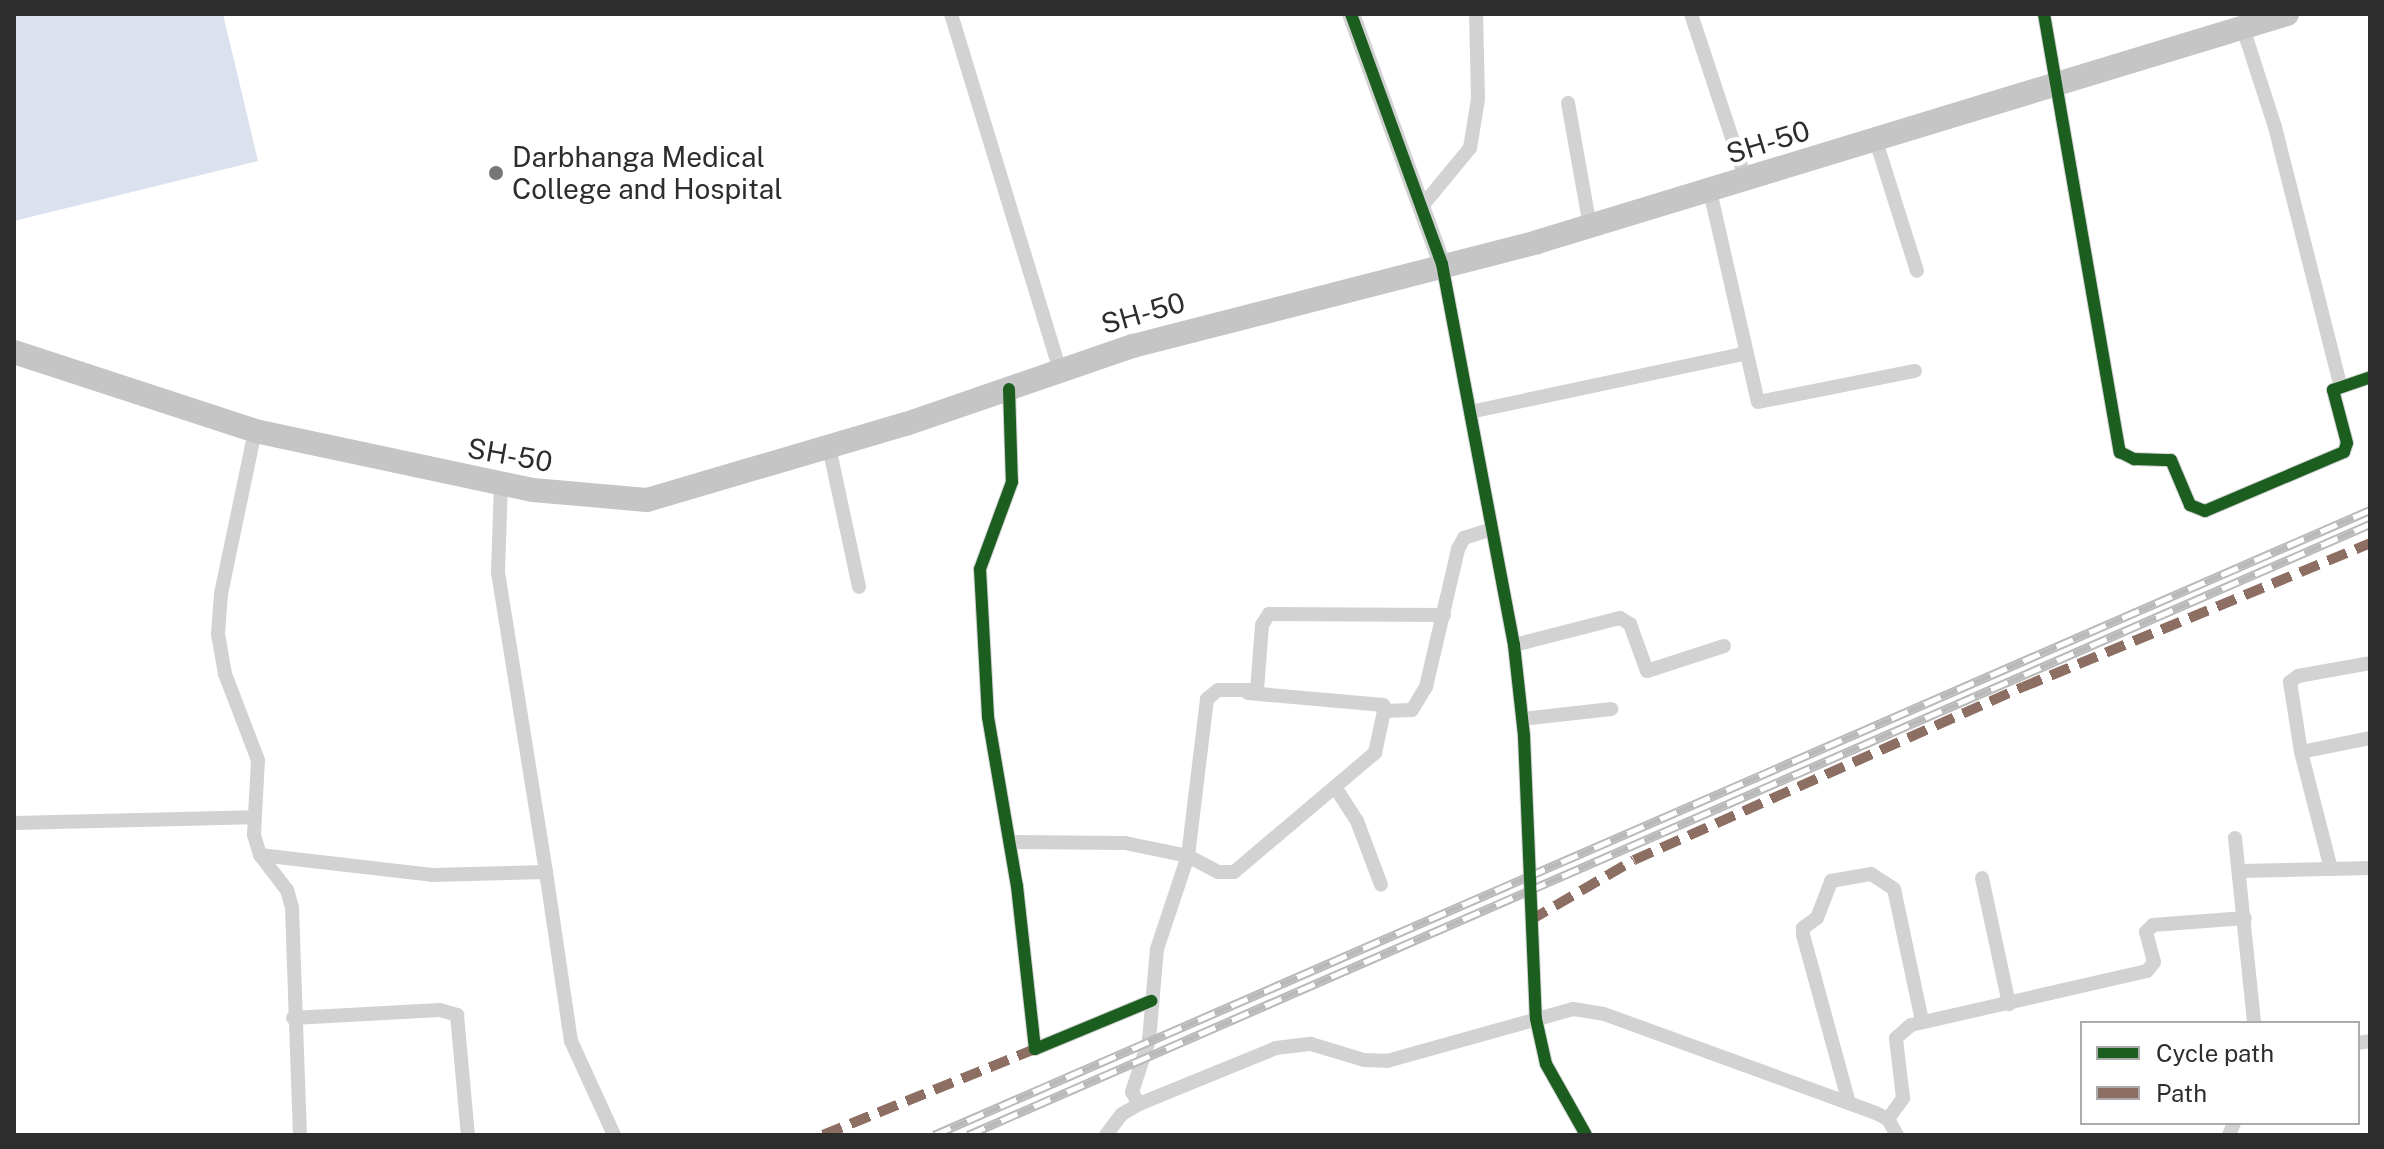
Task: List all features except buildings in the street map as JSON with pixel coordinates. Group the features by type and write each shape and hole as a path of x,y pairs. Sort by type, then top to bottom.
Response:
{"main road":[{"name":"SH-50","path":"14,352 255,431 501,484 621,501 647,500 829,447 1133,346 1590,226 2287,14"}],"street":[{"path":"951,14 1060,371"},
{"path":"1351,14 1442,264 1514,645 1522,719 1536,1019 1546,1064 1586,1135"},
{"path":"1423,205 1470,148 1478,99 1476,14"},
{"path":"1691,14 1746,180"},
{"path":"2044,14 2120,452 2134,459 2156,456 2171,460 2190,505 2205,511 2344,452 2347,443 2333,394 2340,384 2370,377"},
{"path":"2243,28 2275,127 2340,384"},
{"path":"1568,103 1590,226"},
{"path":"1876,141 1917,271"},
{"path":"1710,191 1755,393 1765,404 1915,371"},
{"path":"1470,412 1747,353"},
{"path":"1009,389 1012,482 980,569 988,717 1010,842 1035,1049 1151,1001"},
{"path":"255,431 221,594 218,634 225,674 258,760 253,817 260,855 287,890 292,908 293,1018 300,1135"},
{"path":"829,447 859,587"},
{"path":"501,484 498,573 571,1041 614,1135"},
{"path":"1010,842 1125,843 1188,856 1218,872 1234,872 1375,753 1384,711 1416,708 1464,538 1491,529"},
{"path":"1244,693 1261,684 1262,625 1269,614 1444,615"},
{"path":"1514,645 1620,618 1630,624 1647,671 1724,646"},
{"path":"2330,865 2301,752 2289,689 2293,678 2370,663"},
{"path":"1139,1104 1132,1092 1149,1040 1157,949 1188,856 1207,699 1218,690 1383,705"},
{"path":"1522,719 1611,709"},
{"path":"2301,752 2370,738"},
{"path":"1335,787 1357,821 1381,885"},
{"path":"14,823 253,817"},
{"path":"2235,838 2254,1021"},
{"path":"260,855 432,875 546,872"},
{"path":"2239,871 2330,865 2370,868"},
{"path":"1849,1103 1803,935 1803,928 1817,918 1831,881 1871,874 1894,889 1922,1021"},
{"path":"1982,878 2009,1004"},
{"path":"1888,1119 1903,1098 1896,1038 1922,1021 2009,1004 2152,969 2146,932 2153,925 2245,918"},
{"path":"1106,1135 1122,1114 1139,1104 1295,1043 1364,1060 1387,1061 1573,1009 1604,1014 1849,1103 1888,1119 1897,1135"},
{"path":"293,1018 440,1010 457,1015 468,1135"}],"shaded area":[{"path":"14,14 223,14 258,161 14,221"}],"railway":[{"path":"934,1135 2370,510"},
{"path":"968,1135 2370,524"}],"marked path":[{"path":"1529,921 1634,860 2023,687 2370,543"},
{"path":"823,1135 1035,1049"}],"cycle path":[{"path":"1351,14 1442,264 1514,645 1524,736 1536,1019 1546,1064 1586,1135"},
{"path":"2044,14 2120,452 2134,459 2171,460 2190,505 2205,511 2344,452 2347,443 2333,390 2370,377"},
{"path":"1009,389 1012,482 980,569 988,717 1017,886 1035,1049 1151,1001"}],"place":[{"name":"Darbhanga Medical College and Hospital","path":"496,173"}]}
